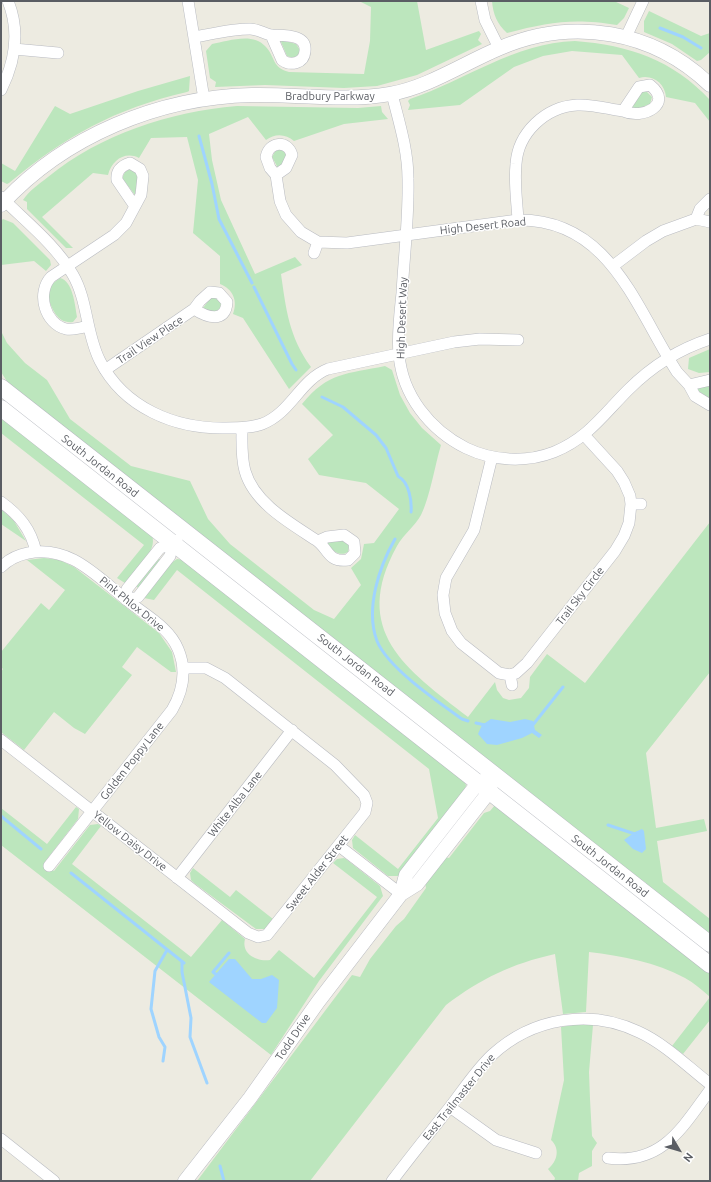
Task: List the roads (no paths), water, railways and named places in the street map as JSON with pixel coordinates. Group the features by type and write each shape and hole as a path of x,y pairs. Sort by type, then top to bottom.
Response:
{"main road":[{"name":"South Jordan Road","path":"1,387 710,944"},
{"name":"South Jordan Road","path":"1,408 710,965"}],"street":[{"path":"1,90 10,71 14,49 14,28 8,1"},
{"path":"188,1 204,99"},
{"path":"482,1 485,20 499,48"},
{"path":"626,37 643,1"},
{"path":"194,37 250,29 271,35"},
{"name":"Bradbury Parkway","path":"2,201 46,165 97,134 146,113 204,99 253,95 362,98 392,94 421,84 499,48 533,36 556,32 588,32 626,37 650,45 674,57 710,85"},
{"path":"14,49 58,53"},
{"name":"High Desert Way","path":"392,94 407,160 408,202 399,353 403,374 408,389 425,416 439,431 457,443 492,457 519,459 544,455 585,436 629,389 669,358 710,339"},
{"path":"518,220 515,171 517,155 525,137 535,123 555,110 577,105 623,111"},
{"name":"High Desert Road","path":"276,175 280,202 286,215 301,232 318,242 338,244 518,220 544,222 572,232 592,244 613,266 678,372 689,385 695,396 710,405"},
{"path":"696,219 700,209 710,199"},
{"path":"2,201 49,245 68,267 80,290 88,326 96,352 105,370 120,388 133,400 162,418 197,427 242,428 260,425 276,417 287,408 306,384 323,371 337,366 468,340 518,340"},
{"path":"88,326 71,329 60,326 51,318 43,303 42,292 46,282 56,273 68,267 119,231 131,215 134,205"},
{"path":"613,266 655,235 696,219 710,222"},
{"path":"314,253 318,242"},
{"name":"Trail View Place","path":"105,370 194,309"},
{"path":"689,385 710,380"},
{"path":"242,428 245,471 255,492 266,503 295,526 318,541"},
{"name":"Trail Sky Circle","path":"492,457 474,530 448,574 444,587 443,604 448,623 462,643 511,680 527,663 618,548 636,504 621,476 585,436"},
{"path":"1,502 23,521 32,538 36,552"},
{"path":"126,600 138,597 170,556 173,544 184,531"},
{"name":"Pink Phlox Drive","path":"1,567 20,555 36,552 54,552 74,560 168,634 178,648 183,668"},
{"path":"183,668 201,667 220,674 292,730"},
{"name":"Golden Poppy Lane","path":"49,866 172,710 181,689 183,668"},
{"name":"Sweet Alder Street","path":"262,942 339,846 371,803 341,771 292,730"},
{"name":"White Alba Lane","path":"177,878 292,730"},
{"name":"Yellow Daisy Drive","path":"1,740 248,933 262,942"},
{"name":"Todd Drive","path":"185,1181 250,1098 318,1002 401,894 417,884 483,787 494,775"},
{"path":"339,846 401,894"},
{"name":"East Trailmaster Drive","path":"392,1181 488,1059 518,1035 538,1026 566,1019 600,1020 634,1029 659,1044 710,1084"},
{"path":"608,1158 630,1159 644,1156 657,1149 676,1134 710,1090"},
{"path":"450,1107 491,1138 536,1153"},
{"path":"1,1139 54,1181"}],"water":[{"path":"491,719 510,722 525,719 533,721 535,730 542,735 539,738 532,733 522,738 497,745 487,744 478,734 482,725"},
{"path":"642,829 644,831 646,849 642,853 633,849 624,840"},
{"path":"229,959 235,959 252,979 261,979 272,975 279,980 277,1008 266,1023 262,1023 209,982"}],"waterway":[{"path":"660,28 683,37 701,48"},
{"path":"199,136 212,184 219,219 252,283"},
{"path":"254,287 296,370"},
{"path":"322,397 343,407 376,435 386,448 398,476"},
{"path":"399,477 405,483 407,488 411,503 411,512"},
{"path":"395,539 379,575 373,602 372,616 377,641 383,651 402,673 440,703 462,719 468,721"},
{"path":"532,726 563,687"},
{"path":"476,723 485,725"},
{"path":"1,816 41,849"},
{"path":"608,825 635,834"},
{"path":"71,873 184,963"},
{"path":"163,1061 165,1047 159,1037 151,1009 155,971 167,950"},
{"path":"218,976 213,972 229,953"},
{"path":"182,962 182,972 191,1018 190,1037 207,1083"},
{"path":"220,1166 224,1181"}]}
